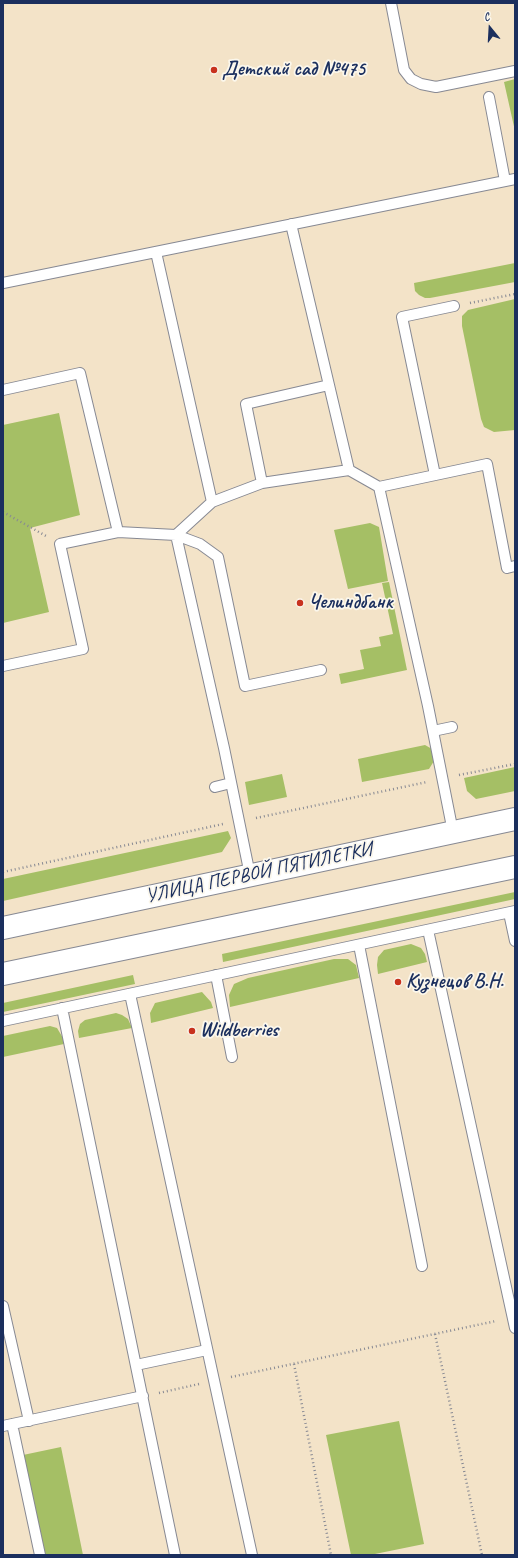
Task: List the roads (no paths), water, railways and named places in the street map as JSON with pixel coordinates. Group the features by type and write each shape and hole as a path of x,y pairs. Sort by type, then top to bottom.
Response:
{"main road":[{"name":"УЛИЦА ПЕРВОЙ ПЯТИЛЕТКИ","path":"3,928 515,819"},
{"path":"3,974 515,868"}],"lane":[{"path":"391,3 404,70 411,80 436,87 515,71"},
{"path":"3,283 510,180 489,97"},
{"path":"291,224 348,470"},
{"path":"156,252 212,502"},
{"path":"435,475 402,317 454,306"},
{"path":"3,390 80,372 118,532"},
{"path":"262,483 246,404 329,385"},
{"path":"176,535 212,502 262,483 348,470 379,487 488,464 507,568 515,566"},
{"path":"379,487 433,731 453,832"},
{"path":"3,666 83,649 60,544 118,532 176,535 200,544 218,557 245,686 321,670"},
{"path":"176,535 250,875"},
{"path":"433,731 452,727"},
{"path":"215,787 231,784"},
{"path":"3,1021 512,912 515,942"},
{"path":"428,930 511,1286 515,1328"},
{"path":"359,945 422,1266"},
{"path":"216,975 232,1057"},
{"path":"130,994 252,1555"},
{"path":"62,1008 175,1555"},
{"path":"3,1306 29,1420"},
{"path":"136,1365 207,1350"},
{"path":"40,1555 8,1425 143,1396"}],"place":[{"name":"Детский сад №475","path":"214,70"},
{"name":"Челиндбанк","path":"300,603"},
{"name":"Кузнецов В.Н.","path":"398,982"},
{"name":"Wildberries","path":"192,1031"}]}
